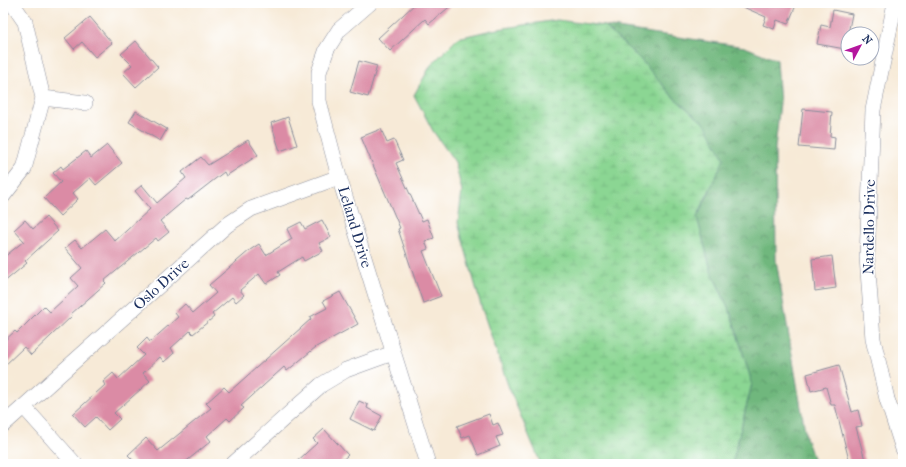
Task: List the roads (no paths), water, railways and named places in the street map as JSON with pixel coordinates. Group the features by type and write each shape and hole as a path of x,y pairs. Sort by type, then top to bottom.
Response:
{"street":[{"path":"3,196 24,169 43,98 25,22 12,3"},
{"name":"Leland Drive","path":"370,3 339,30 327,49 320,72 319,101 340,177 428,464"},
{"name":"Nardello Drive","path":"895,3 872,110 867,257 873,339 887,399 903,449"},
{"path":"43,98 85,103"},
{"name":"Oslo Drive","path":"3,425 226,225 251,209 340,177"},
{"path":"233,464 321,385 346,370 393,353"},
{"path":"24,406 75,464"}]}
